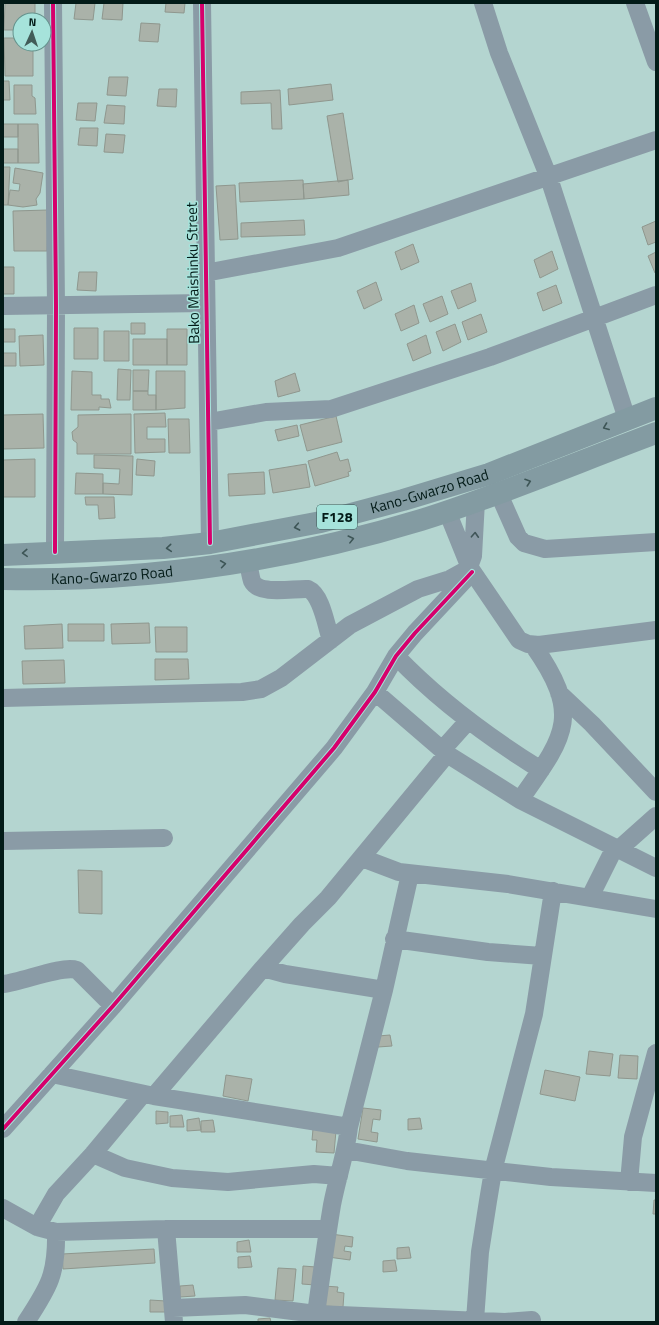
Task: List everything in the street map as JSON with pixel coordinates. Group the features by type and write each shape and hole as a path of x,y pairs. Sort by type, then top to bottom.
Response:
{"main road":[{"name":"Kano-Gwarzo Road","path":"3,555 163,548 210,543 321,522 490,474 656,408"},
{"name":"Kano-Gwarzo Road","path":"3,579 107,578 151,574 248,560 320,546 373,533 447,511 569,468 656,433"}],"street":[{"path":"53,3 56,306 55,552"},
{"name":"Bako Maishinku Street","path":"202,3 205,303 209,422 210,543"},
{"path":"484,3 500,53 549,178 627,419"},
{"path":"635,3 656,62"},
{"path":"205,273 338,248 549,178 656,140"},
{"path":"209,422 266,412 331,409 414,383 595,319 656,295"},
{"path":"3,306 205,303"},
{"path":"498,492 518,537 524,543 533,546 562,549 656,542"},
{"path":"3,1129 113,1006 334,748 375,692 396,656 470,569 473,556 476,501"},
{"path":"447,511 470,569 519,640 533,645 656,630"},
{"path":"248,560 252,581 257,588 265,590 308,589 313,591 318,598 331,640"},
{"path":"3,698 242,692 260,689 281,678 350,625 418,589 450,578 470,569"},
{"path":"520,800 552,754 562,730 564,718 555,680 533,645"},
{"path":"396,656 425,685 468,721 541,770"},
{"path":"375,692 444,752 520,800 656,868"},
{"path":"559,693 592,724 656,792"},
{"path":"37,1227 56,1194 149,1095 302,924 328,898 362,858 468,721"},
{"path":"590,897 617,848 656,816"},
{"path":"3,841 164,838"},
{"path":"362,858 399,872 410,874 553,891 656,909"},
{"path":"316,1314 328,1229 346,1150 349,1127 384,990 394,939 410,874"},
{"path":"475,1320 482,1238 493,1171 534,1014 553,891"},
{"path":"394,939 488,952 542,956"},
{"path":"3,984 32,978 69,967 77,970 113,1006"},
{"path":"263,968 285,974 384,990"},
{"path":"628,1182 633,1137 656,1053"},
{"path":"52,1074 149,1095 349,1127"},
{"path":"346,1150 407,1161 493,1171 656,1183"},
{"path":"94,1154 125,1168 172,1178 228,1182 314,1174 339,1176"},
{"path":"3,1208 37,1227 56,1232 166,1229 328,1229"},
{"path":"166,1229 174,1315 245,1305 316,1314 505,1322 532,1320"},
{"path":"26,1322 42,1297 53,1273 56,1256 56,1232"}],"building":[{"path":"5,3 35,3 35,12 12,12 12,30 4,30"},
{"path":"76,3 95,3 93,20 74,19"},
{"path":"104,3 123,3 122,20 102,19"},
{"path":"166,3 185,3 184,13 165,12"},
{"path":"141,23 160,24 158,42 139,41"},
{"path":"4,38 12,38 12,52 33,52 33,76 5,76"},
{"path":"109,77 128,77 126,96 107,95"},
{"path":"3,81 9,81 10,100 3,100"},
{"path":"331,84 333,100 289,105 288,89"},
{"path":"14,85 32,85 32,96 35,98 36,114 14,114"},
{"path":"159,89 177,89 176,107 157,106"},
{"path":"280,90 282,129 272,129 271,103 241,104 241,92"},
{"path":"78,103 97,103 95,121 76,120"},
{"path":"107,105 125,106 124,124 104,123"},
{"path":"343,113 353,179 338,182 327,116"},
{"path":"3,124 18,124 18,137 3,137"},
{"path":"18,124 38,124 39,163 18,163"},
{"path":"80,128 98,128 97,146 78,145"},
{"path":"106,134 125,135 123,153 104,152"},
{"path":"3,149 18,149 18,163 3,163"},
{"path":"3,167 10,167 8,205 3,205"},
{"path":"15,168 43,173 40,193 36,199 37,205 23,207 8,205 10,190 19,191 20,184 13,183"},
{"path":"303,180 304,199 240,202 239,183"},
{"path":"348,180 349,195 304,199 303,184"},
{"path":"235,185 238,239 220,240 216,186"},
{"path":"48,210 47,251 14,251 13,211"},
{"path":"304,220 305,235 241,237 241,223"},
{"path":"656,221 656,242 648,245 642,227"},
{"path":"413,244 419,262 401,270 395,252"},
{"path":"552,251 558,269 540,278 534,260"},
{"path":"656,252 656,273 655,273 648,256"},
{"path":"3,267 14,267 14,294 3,294"},
{"path":"79,272 97,272 96,291 77,290"},
{"path":"376,282 382,300 364,309 357,291"},
{"path":"471,283 476,301 458,309 451,291"},
{"path":"556,285 562,303 543,311 537,293"},
{"path":"442,296 448,314 430,322 423,304"},
{"path":"414,305 419,323 401,331 395,314"},
{"path":"481,314 487,332 468,340 462,322"},
{"path":"131,323 145,323 145,334 131,334"},
{"path":"455,324 461,342 443,351 436,332"},
{"path":"74,328 98,328 98,359 74,359"},
{"path":"3,329 15,329 15,342 3,342"},
{"path":"167,329 187,329 187,365 167,365"},
{"path":"104,331 129,331 129,361 104,361"},
{"path":"43,335 44,365 20,366 19,336"},
{"path":"426,335 431,353 413,361 407,344"},
{"path":"133,339 167,339 167,365 133,365"},
{"path":"3,353 16,353 16,366 3,366"},
{"path":"118,369 131,370 130,400 117,400"},
{"path":"133,370 149,370 148,391 133,391"},
{"path":"72,371 92,372 92,395 101,395 101,399 109,399 111,408 99,407 99,410 71,410"},
{"path":"156,371 185,371 185,408 156,410"},
{"path":"295,373 300,391 278,397 275,381"},
{"path":"133,391 148,391 148,395 156,395 156,410 133,410"},
{"path":"165,413 166,427 147,427 147,439 165,439 165,452 135,453 134,414"},
{"path":"43,414 44,448 3,449 3,415"},
{"path":"131,414 131,454 77,454 77,443 73,440 72,432 78,427 78,415"},
{"path":"336,416 342,442 307,451 300,425"},
{"path":"168,419 189,419 190,453 169,453"},
{"path":"297,425 299,436 278,441 275,430"},
{"path":"337,452 340,461 348,459 351,471 348,472 349,476 315,486 308,461"},
{"path":"94,455 133,456 132,495 103,494 103,483 119,484 120,469 94,468"},
{"path":"35,459 35,497 3,497 3,460"},
{"path":"137,459 155,461 154,476 136,475"},
{"path":"306,464 310,487 273,493 269,470"},
{"path":"264,472 265,494 229,496 228,474"},
{"path":"76,473 103,474 103,494 75,494"},
{"path":"85,497 114,497 115,518 99,519 98,505 86,505"},
{"path":"149,623 150,643 112,644 111,624"},
{"path":"62,624 63,648 25,649 24,626"},
{"path":"68,624 104,624 104,641 68,641"},
{"path":"155,627 187,627 187,652 156,652"},
{"path":"155,659 188,659 189,679 155,680"},
{"path":"64,660 65,683 23,684 22,661"},
{"path":"78,870 102,871 102,914 79,913"},
{"path":"390,1035 392,1046 378,1047 378,1036"},
{"path":"589,1051 613,1054 610,1076 586,1074"},
{"path":"620,1055 638,1056 637,1079 618,1078"},
{"path":"545,1070 580,1077 575,1101 540,1094"},
{"path":"226,1075 252,1079 248,1101 223,1096"},
{"path":"363,1108 381,1110 380,1120 373,1119 371,1132 378,1133 377,1142 358,1139"},
{"path":"156,1111 168,1112 168,1123 156,1124"},
{"path":"182,1115 184,1127 170,1127 170,1116"},
{"path":"199,1118 201,1130 187,1131 187,1120"},
{"path":"420,1118 422,1129 408,1130 408,1119"},
{"path":"213,1120 215,1132 201,1132 201,1121"},
{"path":"313,1129 336,1131 334,1153 316,1152 317,1140 312,1140"},
{"path":"654,1200 656,1200 656,1214 653,1214"},
{"path":"331,1234 353,1237 352,1247 345,1246 344,1251 351,1252 350,1260 328,1257"},
{"path":"249,1240 251,1252 237,1252 237,1242"},
{"path":"409,1247 411,1258 397,1259 397,1248"},
{"path":"154,1249 155,1263 63,1269 62,1254"},
{"path":"250,1256 252,1267 238,1268 238,1257"},
{"path":"395,1260 397,1271 383,1272 383,1261"},
{"path":"303,1266 316,1267 315,1285 302,1284"},
{"path":"278,1268 296,1269 293,1301 275,1300"},
{"path":"193,1285 195,1296 180,1297 180,1286"},
{"path":"324,1286 338,1287 337,1292 344,1293 343,1307 323,1306"},
{"path":"150,1300 166,1301 165,1312 150,1312"},
{"path":"270,1318 271,1322 258,1322 258,1319"}],"cycle path":[{"path":"53,3 56,306 55,552"},
{"path":"202,3 210,543"},
{"path":"3,1129 113,1006 334,748 375,692 396,656 415,633 472,572"}]}
